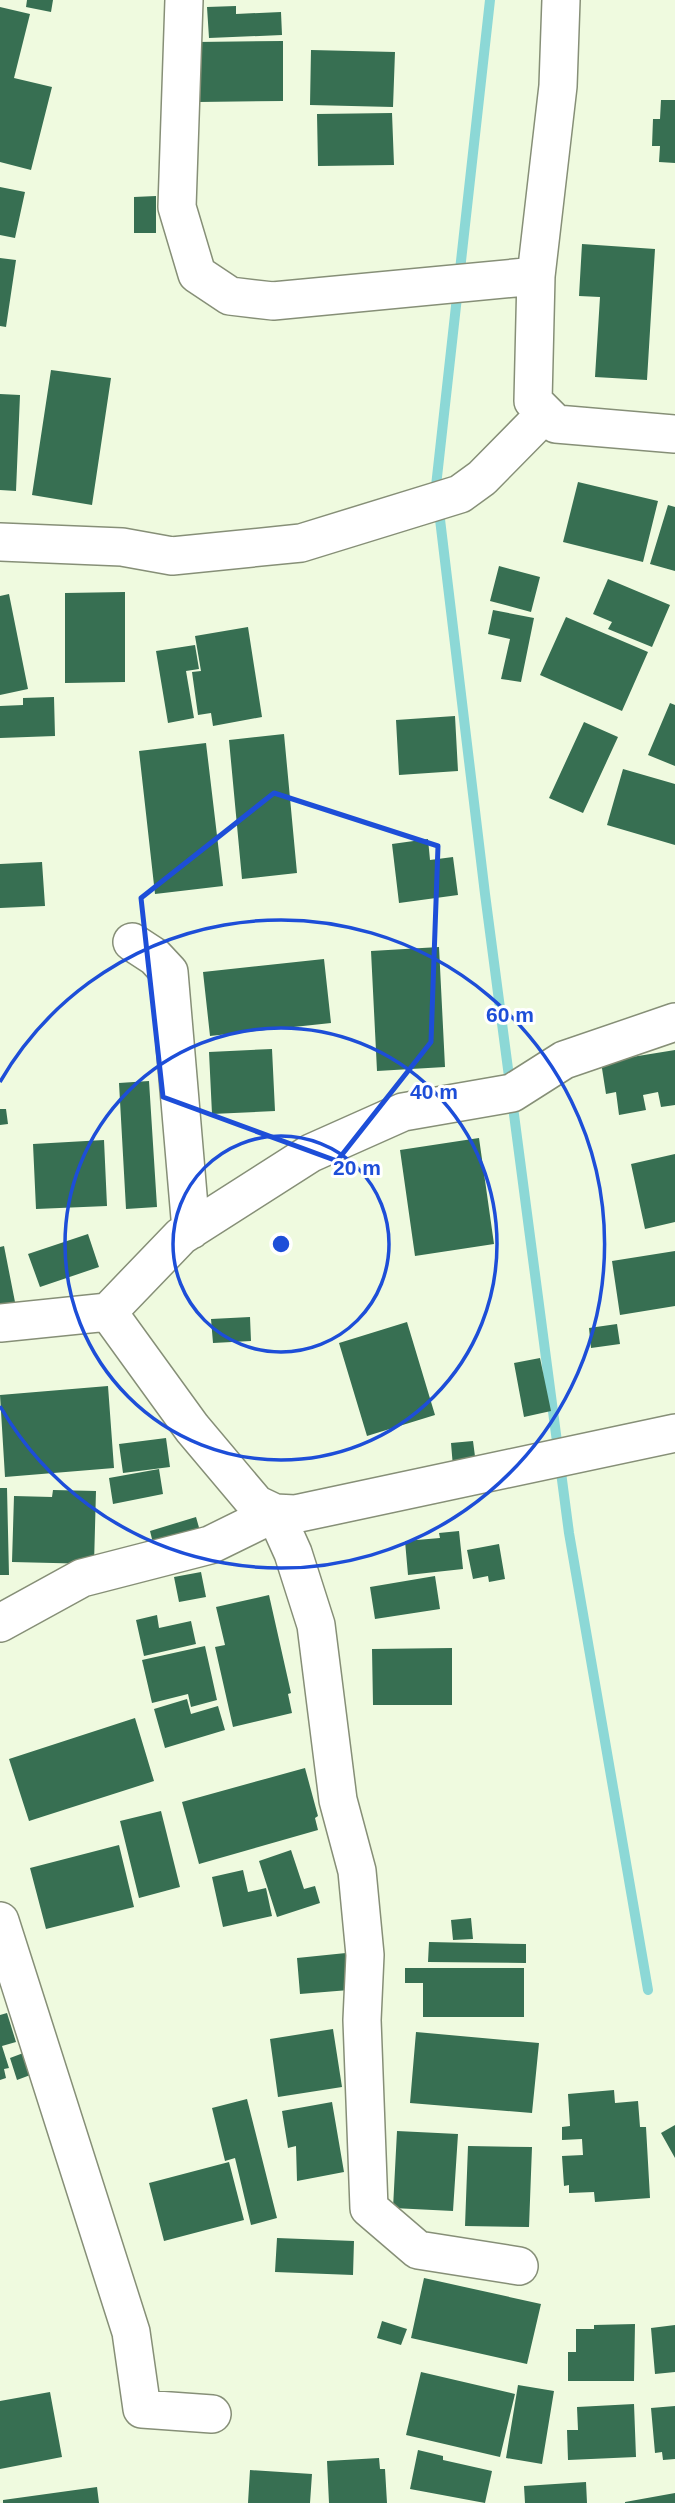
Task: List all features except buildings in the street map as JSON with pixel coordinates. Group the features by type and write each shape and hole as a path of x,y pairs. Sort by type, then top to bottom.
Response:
{"street":[{"path":"184,0 177,207 197,274 230,296 273,301 536,276"},
{"path":"562,0 558,86 536,276 533,401 544,415 556,424 675,434"},
{"path":"0,542 122,547 172,556 301,543 460,494 482,478 544,415"},
{"path":"132,942 155,957 169,972 191,1230"},
{"path":"0,1323 108,1312 181,1236 311,1153 403,1112 512,1093 564,1060 675,1022"},
{"path":"108,1312 192,1429 256,1504 275,1513 295,1514 675,1433"},
{"path":"0,1623 82,1578 210,1545 275,1513"},
{"path":"275,1513 293,1553 316,1625 338,1800 357,1871 365,1955 362,2047 369,2208 418,2250 519,2266"},
{"path":"0,1921 131,2332 142,2409 212,2414"}],"highlighted area":[{"path":"274,793 438,846 431,1042 337,1161 163,1097 141,898"}],"waterway":[{"path":"490,0 436,486 485,894 569,1533 648,1990"}]}
